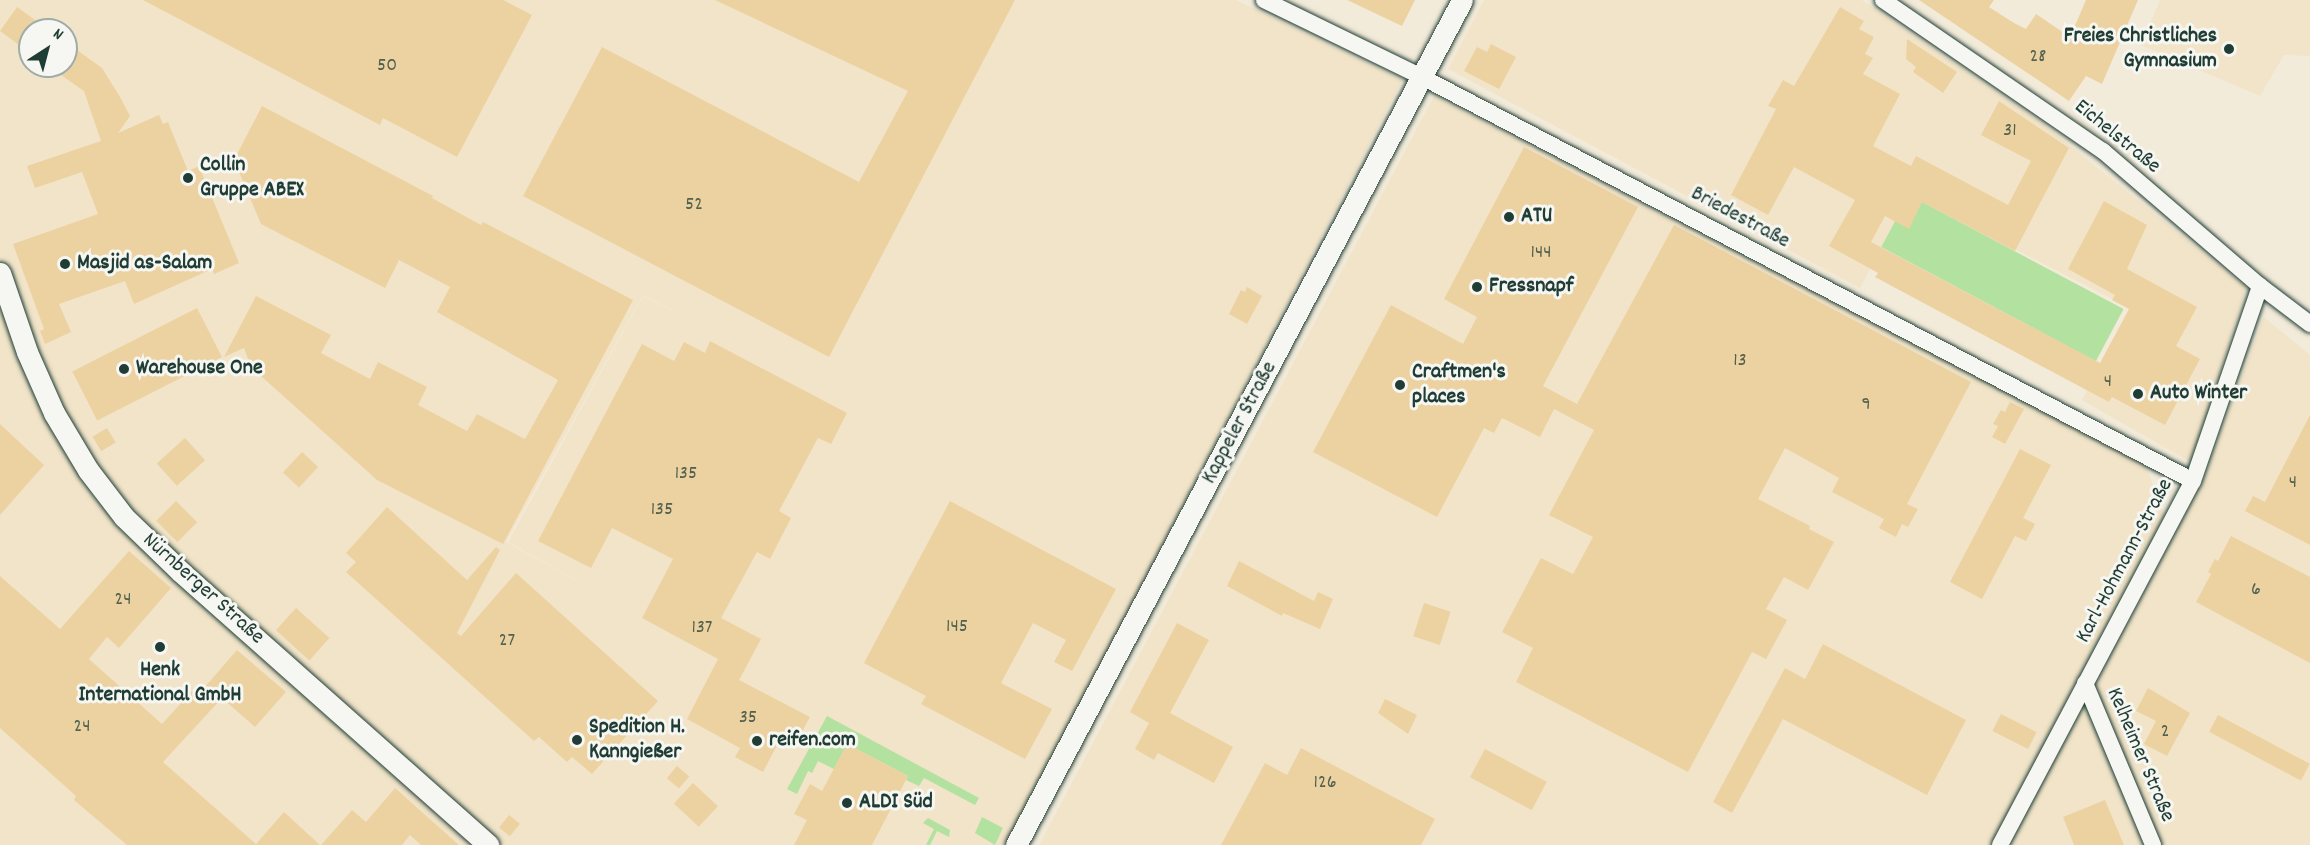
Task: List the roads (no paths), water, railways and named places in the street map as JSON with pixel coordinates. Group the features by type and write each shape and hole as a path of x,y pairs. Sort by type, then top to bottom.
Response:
{"street":[{"name":"Briedestraße","path":"1264,0 1422,76 2193,481"},
{"name":"Kappeler Straße","path":"1016,845 1462,0"},
{"name":"Eichelstraße","path":"1883,0 2103,151 2260,286 2310,324"},
{"name":"Nürnberger Straße","path":"0,273 27,352 54,413 88,470 124,517 174,565 488,845"},
{"name":"Karl-Hohmann-Straße","path":"2000,845 2193,481 2260,286"},
{"name":"Kelheimer Straße","path":"2085,683 2153,845"}],"place":[{"name":"Freies Christliches Gymnasium","path":"2229,49"},
{"name":"Collin Gruppe ABEX","path":"188,178"},
{"name":"ATU","path":"1509,217"},
{"name":"Masjid as-Salam","path":"65,264"},
{"name":"Fressnapf","path":"1477,287"},
{"name":"Warehouse One","path":"124,369"},
{"name":"Craftmen's places","path":"1400,385"},
{"name":"Auto Winter","path":"2138,394"},
{"name":"Henk International GmbH","path":"160,647"},
{"name":"Spedition H. Kanngießer","path":"577,740"},
{"name":"reifen.com","path":"757,741"},
{"name":"ALDI Süd","path":"847,803"}]}
